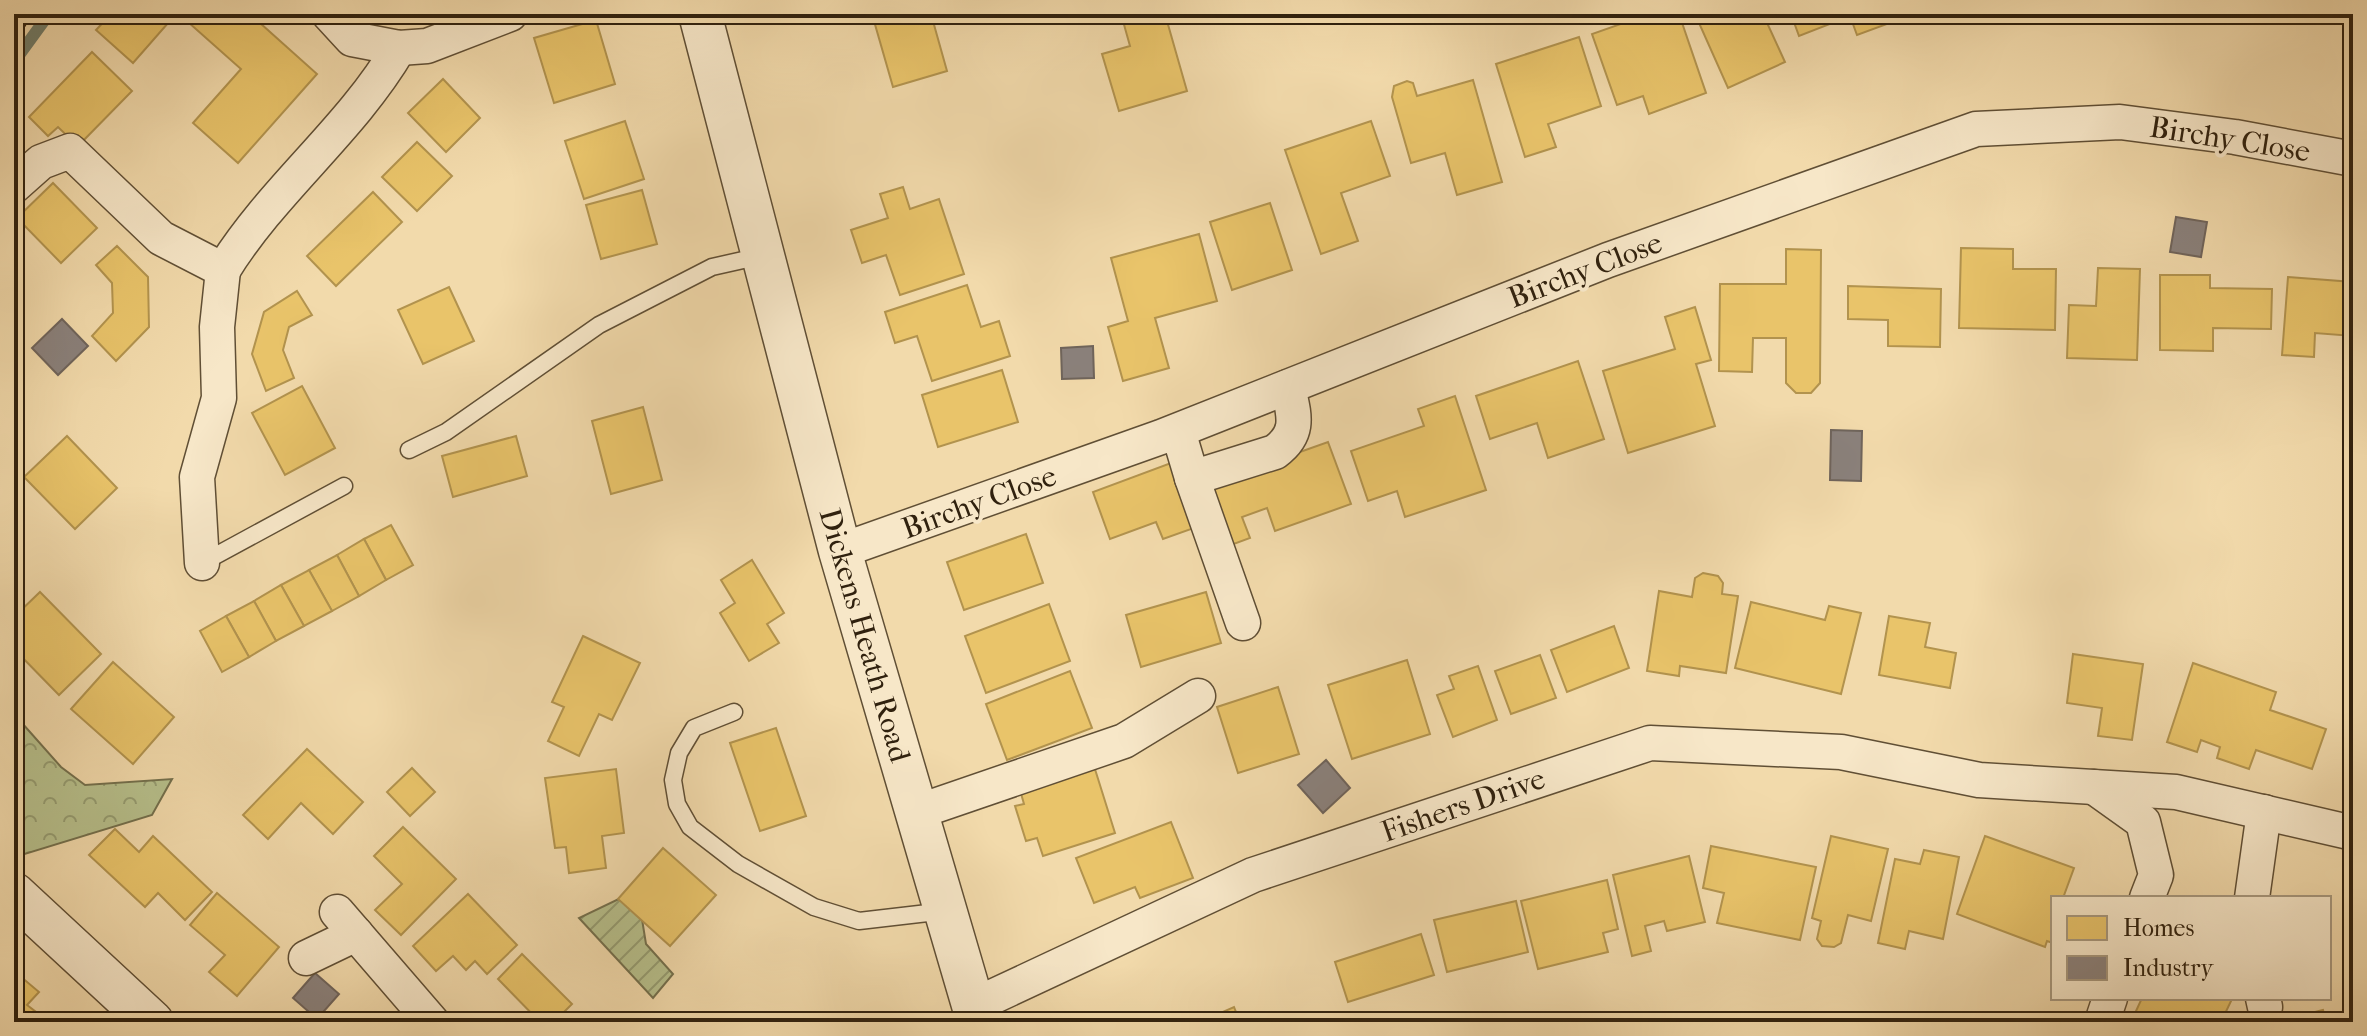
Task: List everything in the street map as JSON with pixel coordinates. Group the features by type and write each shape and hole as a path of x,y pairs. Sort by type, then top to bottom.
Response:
{"street":[{"path":"329,14 352,39 399,48 427,46 510,14"},
{"name":"Dickens Heath Road","path":"700,14 840,551 976,1014"},
{"path":"202,563 197,477 219,398 217,327 223,270 263,216 379,81 399,48"},
{"name":"Birchy Close","path":"840,551 1178,431 1608,260 1976,129 2120,122 2235,137 2353,159"},
{"path":"14,186 41,162 70,151 161,238 223,270"},
{"path":"1192,478 1275,452 1286,444 1293,431 1294,414 1288,387"},
{"path":"1178,431 1243,623"},
{"path":"917,812 1124,741 1198,696"},
{"name":"Fishers Drive","path":"976,1014 1253,875 1650,743 1841,752 1979,780 2176,792 2353,833"},
{"path":"2093,786 2143,822 2156,875 2148,896"},
{"path":"2252,896 2264,812"},
{"path":"14,894 152,1022"},
{"path":"306,958 347,923 432,1022"},
{"path":"2102,1022 2109,1000"}],"lane":[{"path":"409,450 446,432 599,325 712,267 761,256"},
{"path":"202,563 344,486"},
{"path":"734,712 694,728 679,753 673,780 677,804 690,827 738,864 814,907 859,921 946,910"}],"path":[{"path":"14,36 33,14"}],"green space":[{"path":"14,714 61,767 85,785 172,779 152,815 15,857"},
{"path":"627,895 641,913 646,944 673,974 653,998 579,918"}],"building: Homes":[{"path":"111,14 176,14 133,63 96,30"},
{"path":"179,14 250,14 317,74 238,163 193,123 241,69"},
{"path":"872,14 931,14 947,71 893,87"},
{"path":"1147,14 1165,14 1187,91 1119,111 1102,54 1130,46 1123,21"},
{"path":"1649,14 1679,14 1706,93 1649,114 1643,96 1617,105 1592,34"},
{"path":"1695,14 1763,14 1785,62 1728,88"},
{"path":"1791,14 1883,14 1887,24 1857,35 1850,16 1799,36"},
{"path":"596,20 615,84 554,103 534,38"},
{"path":"1579,37 1601,106 1548,124 1556,147 1525,157 1496,64"},
{"path":"92,52 132,91 78,146 58,127 48,136 29,117"},
{"path":"443,79 480,118 446,152 408,113"},
{"path":"1473,80 1502,182 1457,195 1445,153 1411,163 1392,97 1394,86 1407,81 1413,83 1417,96"},
{"path":"625,121 644,179 584,199 565,141"},
{"path":"1371,121 1390,176 1341,193 1358,241 1321,254 1285,150"},
{"path":"417,142 452,176 417,211 382,177"},
{"path":"53,183 97,228 61,263 17,218"},
{"path":"903,187 910,209 939,199 964,274 900,295 886,255 862,263 851,230 888,218 880,194"},
{"path":"642,190 657,244 601,259 586,205"},
{"path":"373,192 402,222 336,286 307,256"},
{"path":"1270,203 1292,270 1232,290 1210,222"},
{"path":"1199,234 1217,301 1155,318 1169,368 1123,381 1108,327 1128,321 1111,258"},
{"path":"117,246 148,277 149,327 116,361 92,336 113,313 112,283 96,265"},
{"path":"1961,248 2013,249 2013,269 2056,269 2055,330 1959,328"},
{"path":"1786,249 1821,250 1820,383 1811,393 1796,393 1786,383 1786,338 1753,338 1752,372 1719,371 1720,284 1786,284"},
{"path":"2098,268 2140,269 2137,360 2067,358 2069,305 2096,306"},
{"path":"2160,275 2210,275 2210,288 2272,289 2271,329 2213,328 2213,351 2160,350"},
{"path":"2288,277 2353,282 2353,336 2315,333 2314,357 2282,355"},
{"path":"967,285 981,327 999,321 1010,356 932,381 917,336 895,343 885,312"},
{"path":"1848,286 1941,289 1940,347 1888,346 1888,320 1848,319"},
{"path":"449,287 474,341 423,364 398,310"},
{"path":"297,291 312,315 289,327 283,350 294,378 266,391 252,354 264,312"},
{"path":"1695,307 1711,360 1696,364 1715,426 1628,453 1603,371 1675,349 1665,317"},
{"path":"1578,361 1604,439 1548,458 1537,423 1490,439 1476,396"},
{"path":"1002,370 1018,422 938,447 922,395"},
{"path":"302,386 335,448 285,475 252,413"},
{"path":"1455,396 1486,490 1405,517 1397,491 1368,501 1351,451 1424,426 1418,409"},
{"path":"643,407 662,480 611,494 592,421"},
{"path":"67,436 117,488 75,529 24,477"},
{"path":"516,436 527,476 453,497 442,456"},
{"path":"1328,442 1351,504 1275,531 1267,508 1242,517 1250,538 1231,545 1210,484"},
{"path":"1171,463 1194,528 1163,539 1156,522 1110,539 1093,492"},
{"path":"391,525 413,565 386,580 364,539"},
{"path":"1026,534 1043,583 964,610 947,562"},
{"path":"364,539 386,580 359,596 337,555"},
{"path":"337,555 359,596 332,611 309,570"},
{"path":"752,560 784,613 767,624 779,643 749,661 720,613 735,603 721,580"},
{"path":"309,570 332,611 304,626 281,585"},
{"path":"1703,573 1718,576 1723,583 1722,594 1738,596 1726,673 1680,666 1679,676 1647,671 1659,591 1692,597 1695,578"},
{"path":"281,585 304,626 276,641 254,601"},
{"path":"40,592 101,654 59,695 14,649 14,617"},
{"path":"1206,592 1221,643 1141,667 1126,615"},
{"path":"254,601 276,641 249,657 226,616"},
{"path":"1751,602 1825,620 1829,606 1861,613 1841,694 1735,668"},
{"path":"1049,604 1070,661 986,693 965,636"},
{"path":"226,616 249,657 222,672 200,631"},
{"path":"1889,616 1930,623 1925,647 1956,653 1950,688 1879,675"},
{"path":"1614,626 1629,668 1567,692 1551,650"},
{"path":"583,636 640,663 612,720 599,714 579,756 548,741 564,707 552,702"},
{"path":"2073,654 2143,664 2132,740 2098,736 2102,708 2067,703"},
{"path":"1540,655 1556,698 1511,714 1495,671"},
{"path":"1407,660 1430,734 1352,759 1328,685"},
{"path":"113,662 174,717 133,764 71,709"},
{"path":"2193,663 2276,692 2270,710 2326,729 2312,769 2256,750 2249,769 2217,758 2220,747 2201,740 2197,752 2167,742"},
{"path":"1478,666 1497,720 1453,737 1437,695 1454,689 1449,676"},
{"path":"1070,671 1092,728 1007,760 986,704"},
{"path":"1278,687 1299,754 1238,773 1217,707"},
{"path":"776,728 806,816 760,831 730,743"},
{"path":"307,749 363,802 333,834 301,803 268,839 243,815"},
{"path":"1094,766 1115,833 1043,856 1037,838 1026,841 1015,806 1024,804 1020,790"},
{"path":"412,768 435,792 410,816 387,792"},
{"path":"616,769 624,833 602,836 606,868 569,873 566,847 555,848 545,778"},
{"path":"1171,822 1193,878 1140,898 1135,887 1094,903 1076,858"},
{"path":"403,827 456,879 401,935 375,910 402,884 374,856"},
{"path":"115,829 139,852 153,836 212,892 185,920 158,893 145,907 89,855"},
{"path":"1831,836 1888,849 1871,921 1848,915 1841,943 1834,947 1822,946 1817,939 1821,921 1812,918"},
{"path":"1985,836 2074,868 2064,896 2051,896 2051,942 2047,941 2045,947 1957,914"},
{"path":"1711,846 1816,867 1800,940 1717,923 1724,893 1703,888"},
{"path":"663,848 716,895 670,946 618,899"},
{"path":"1924,850 1959,857 1943,939 1909,931 1905,949 1878,943 1895,859 1920,864"},
{"path":"1689,856 1705,922 1667,931 1664,921 1645,926 1651,951 1632,956 1613,875"},
{"path":"1607,880 1618,929 1603,933 1608,952 1538,969 1521,901"},
{"path":"217,893 279,947 237,996 209,972 225,955 190,925"},
{"path":"468,894 517,945 487,974 475,961 466,970 453,956 436,971 413,946"},
{"path":"1516,901 1528,952 1447,972 1434,920"},
{"path":"1421,934 1434,975 1348,1002 1335,962"},
{"path":"522,954 572,1004 554,1022 540,1022 498,979"},
{"path":"14,971 39,992 27,1005 36,1012 27,1022 14,1022"},
{"path":"2141,1000 2232,1000 2221,1022 2131,1022"},
{"path":"1234,1007 1240,1022 1200,1022"},
{"path":"2323,1010 2326,1022 2296,1022 2295,1017"}],"building: Industry":[{"path":"2176,217 2207,222 2201,257 2170,252"},
{"path":"62,319 88,346 58,375 32,348"},
{"path":"1093,346 1094,378 1062,379 1061,348"},
{"path":"1831,430 1862,431 1861,481 1830,480"},
{"path":"1326,760 1350,788 1323,813 1298,785"},
{"path":"315,973 339,994 317,1019 293,998"}],"waterway":[{"path":"14,62 49,14"}]}
